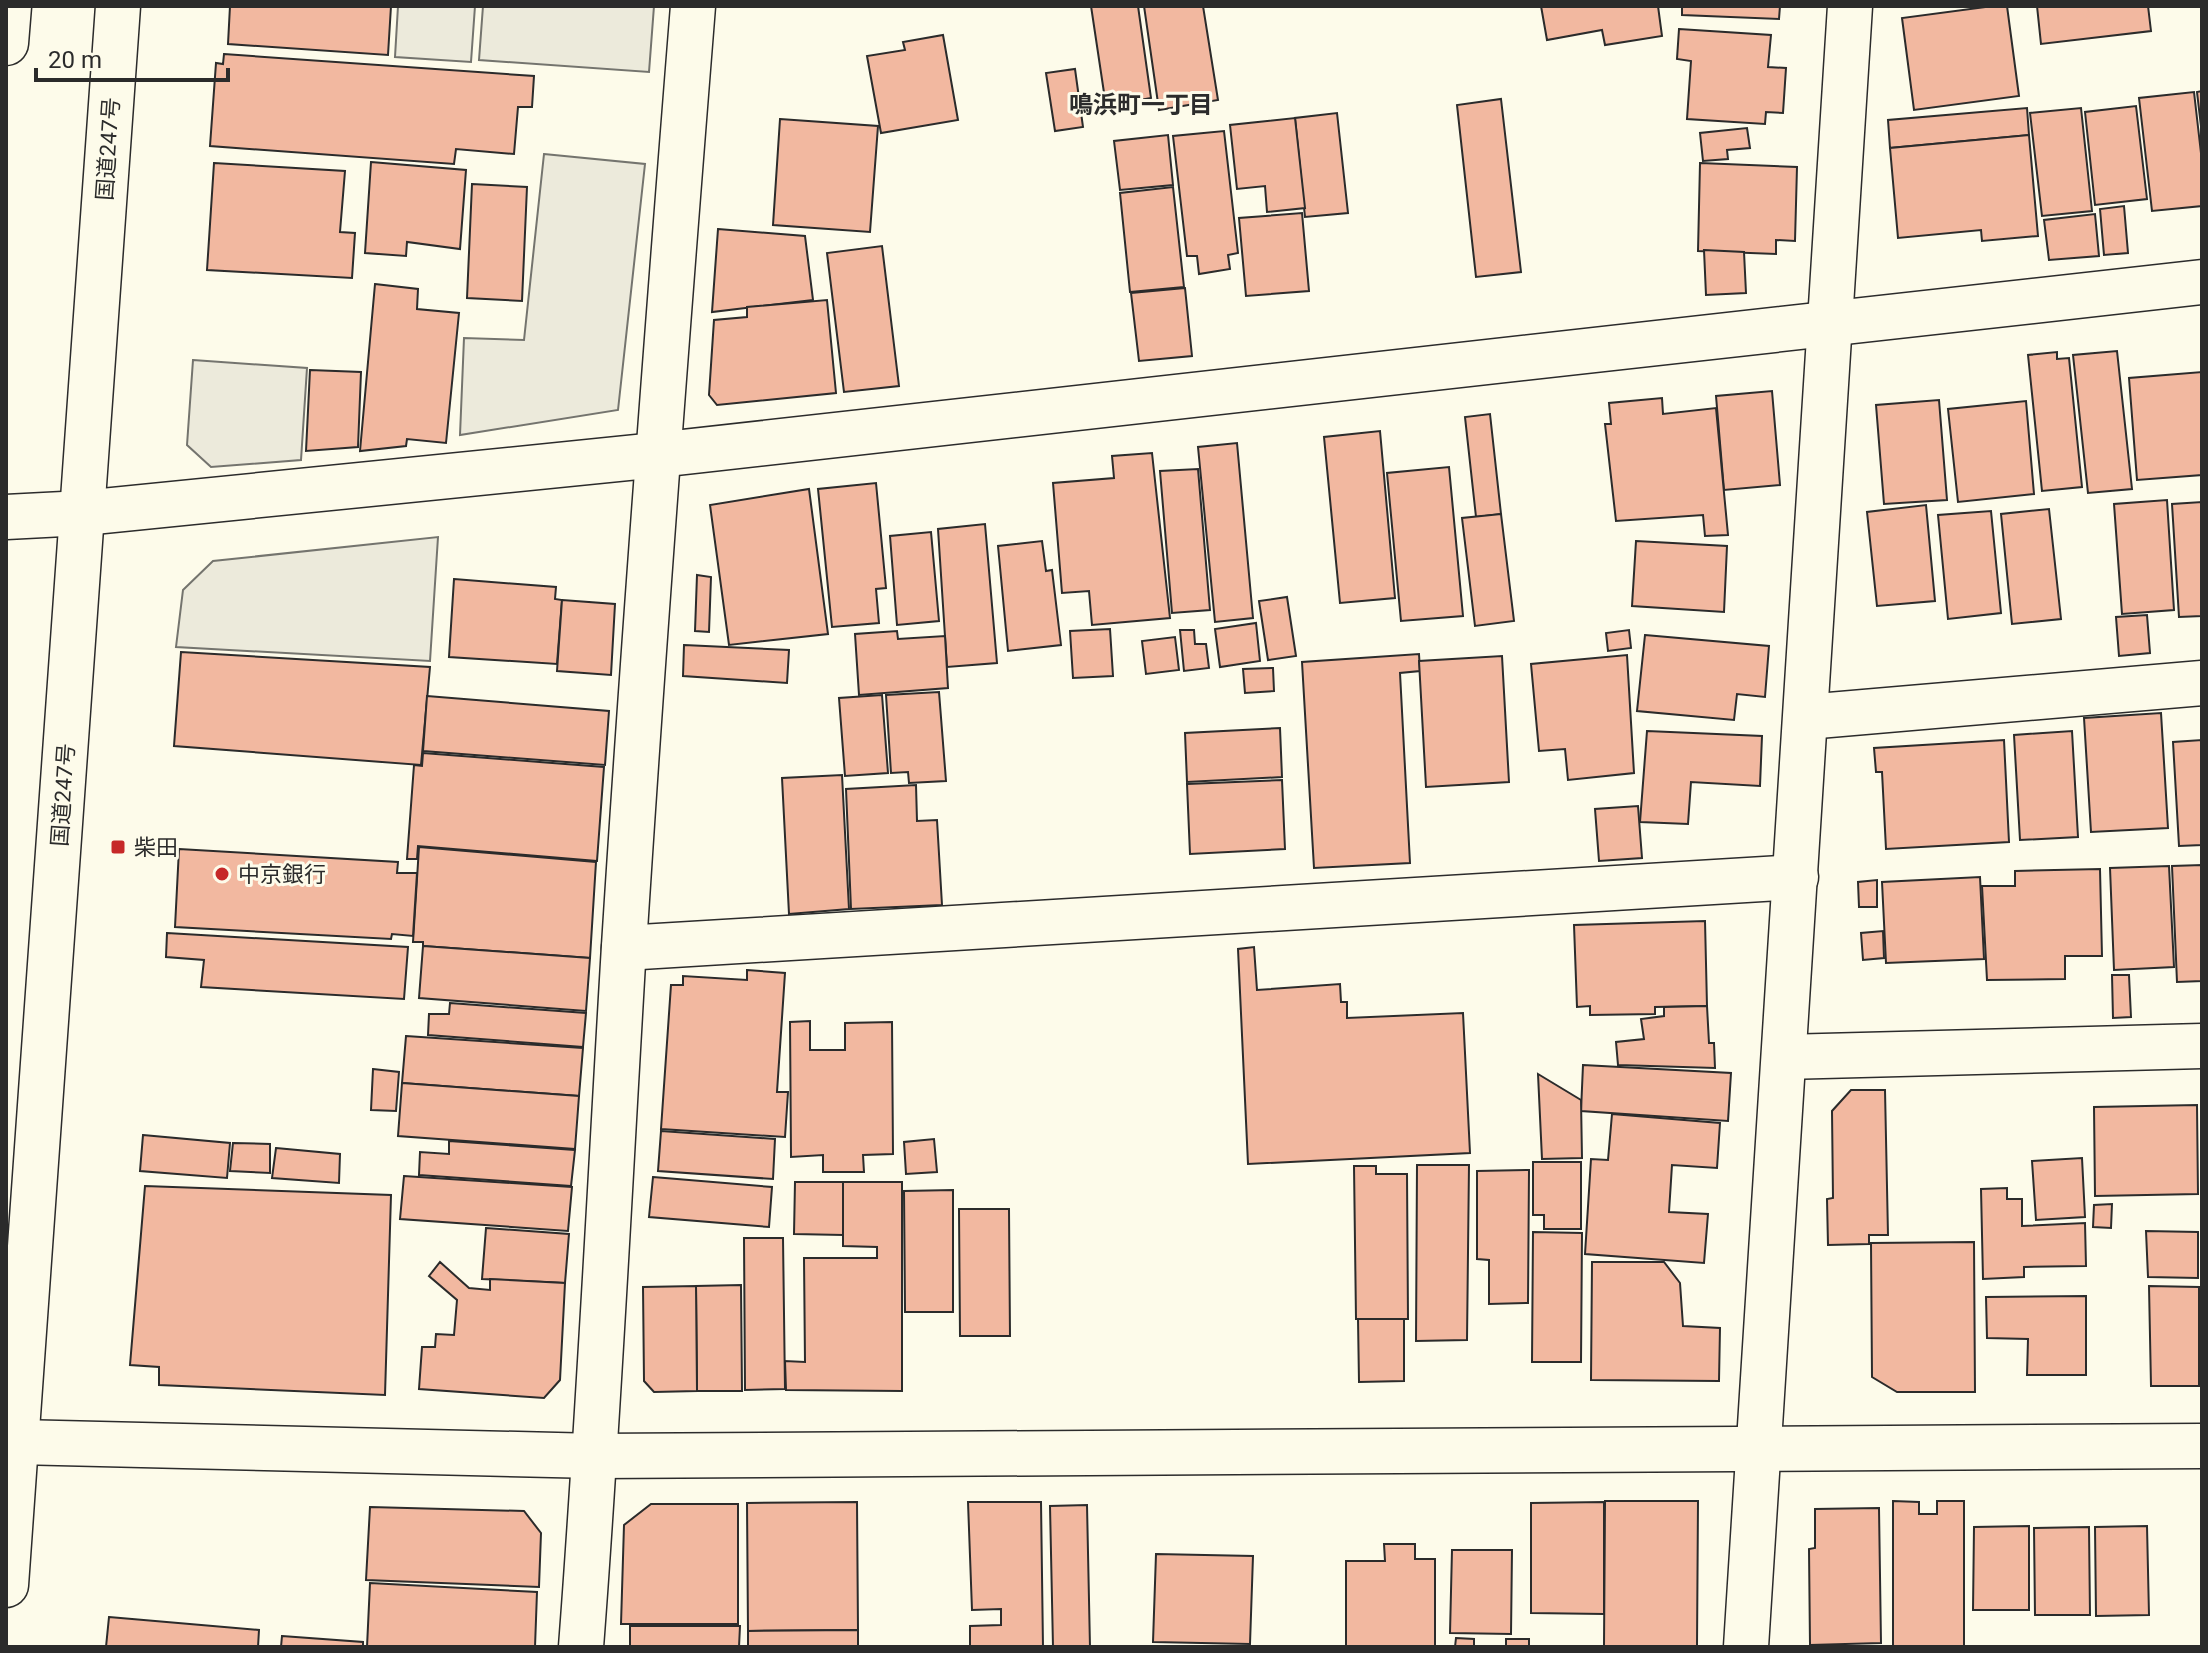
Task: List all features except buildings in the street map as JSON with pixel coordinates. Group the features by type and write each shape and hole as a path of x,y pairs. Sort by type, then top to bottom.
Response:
{"main road":[{"path":"6,43 9,6"},
{"name":"国道247号","path":"6,1585 12,1443 118,6"},
{"path":"581,1647 596,1456 624,948 657,455 693,6"},
{"path":"1746,1647 1850,6"},
{"path":"6,517 83,513 657,455 2202,282"},
{"path":"1806,717 2202,683"},
{"path":"624,948 1796,877"},
{"path":"1784,1057 2202,1046"},
{"path":"12,1443 596,1456 2202,1446"}],"shaded area":[{"path":"398,6 475,6 471,62 395,57"},
{"path":"483,6 654,6 649,72 479,60"},
{"path":"544,154 645,164 618,410 460,435 464,338 524,340"},
{"path":"193,360 307,368 301,460 211,467 187,445"},
{"path":"438,537 430,661 176,647 183,590 213,561"}],"place":[{"name":"柴田","path":"118,847"},
{"name":"中京銀行","path":"222,874"}],"district":[{"name":"鳴浜町一丁目","path":"1141,105"}]}
